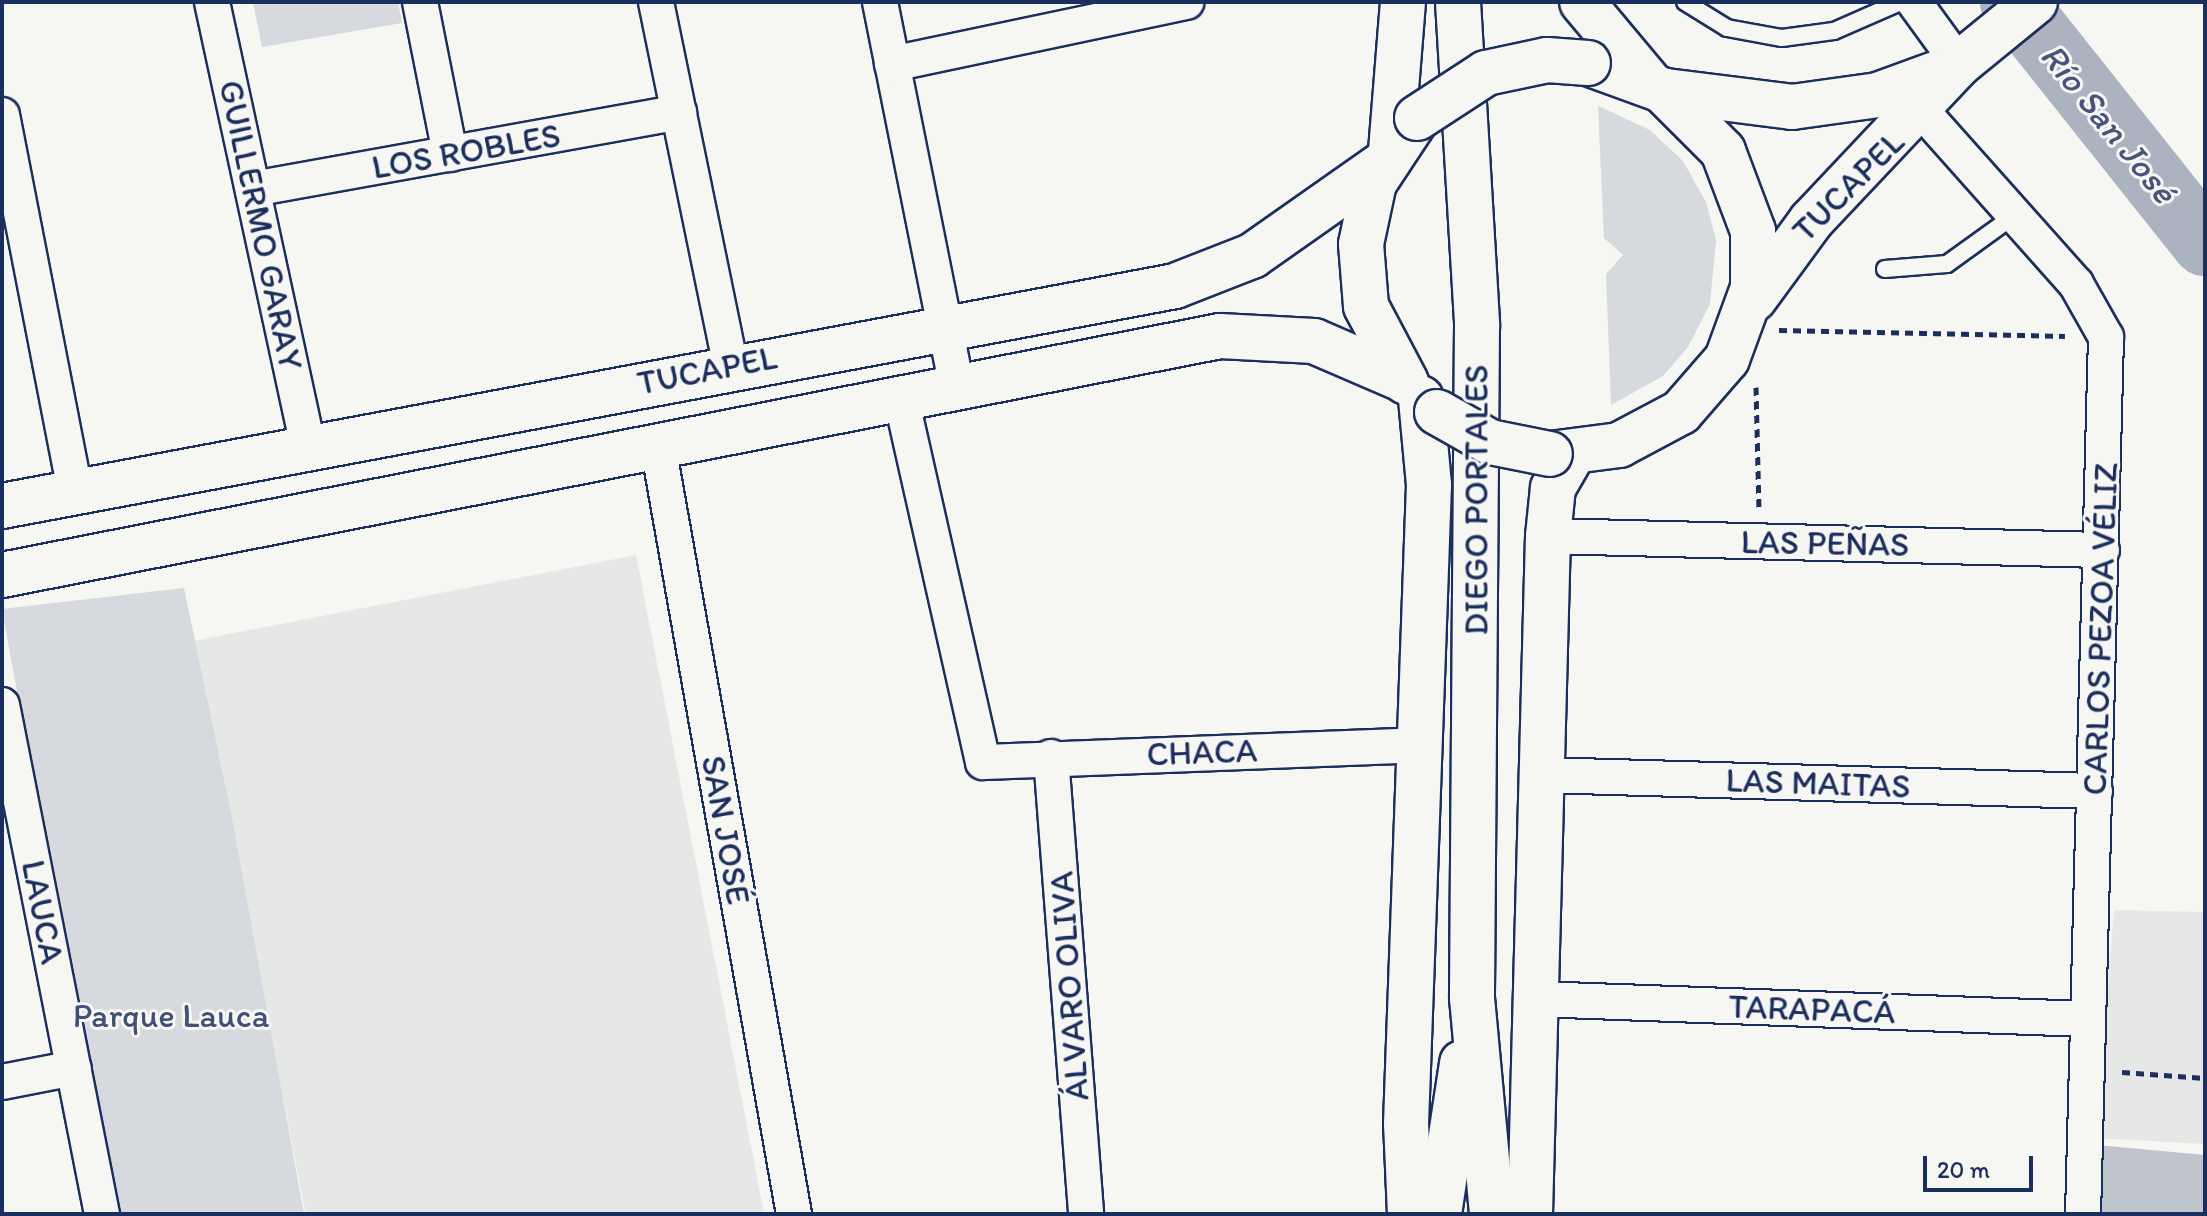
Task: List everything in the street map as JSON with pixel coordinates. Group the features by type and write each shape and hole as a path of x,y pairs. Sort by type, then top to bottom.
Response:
{"main road":[{"path":"1403,2 1397,144 1363,223 1362,275 1373,326 1421,397"},
{"name":"DIEGO PORTALES","path":"1458,2 1477,311 1472,998 1492,1214"},
{"path":"1582,2 1655,87 1705,127 1737,176 1753,231 1747,316"},
{"name":"TUCAPEL","path":"2,575 957,387 1252,334 1343,349 1490,442 1562,454 1641,436 1681,412 1714,379 1792,241 1973,53 2035,2"},
{"name":"TUCAPEL","path":"2,506 942,324 1201,278 1272,243 1486,73 1547,60 1588,63 1655,87 1792,107 1878,95 1973,53"},
{"name":"DIEGO PORTALES","path":"1410,1214 1406,1124 1429,485 1421,397"},
{"name":"DIEGO PORTALES","path":"1530,1214 1548,536 1553,488 1562,454"},
{"name":"DIEGO PORTALES","path":"1439,1214 1472,998"}],"street":[{"name":"GUILLERMO GARAY","path":"212,2 309,449"},
{"path":"420,2 450,154"},
{"path":"656,2 731,366"},
{"path":"880,2 957,387"},
{"path":"892,64 1083,12 1187,2"},
{"path":"1914,2 1973,53"},
{"name":"CARLOS PEZOA VÉLIZ","path":"1921,110 2082,292 2106,337 2083,1214"},
{"name":"LOS ROBLES","path":"253,189 679,112"},
{"path":"2,115 13,230 75,491"},
{"name":"CHACA","path":"901,398 983,762 1421,745"},
{"name":"SAN JOSÉ","path":"658,446 794,1214"},
{"name":"LAS PEÑAS","path":"1548,536 2102,550"},
{"name":"LAUCA","path":"2,705 102,1214"},
{"name":"ÁLVARO OLIVA","path":"1051,757 1086,1214"},
{"name":"LAS MAITAS","path":"1542,775 2095,791"},
{"name":"TARAPACÁ","path":"1536,999 2088,1019"},
{"path":"2,1082 74,1068"}],"lane":[{"path":"1685,2 1727,28 1782,38 1834,31 1900,2"},
{"path":"1885,269 1947,264 2015,215"}],"path":[{"path":"1747,316 1754,330 2106,337"},
{"path":"1755,375 1760,541"},
{"path":"2087,1070 2205,1078"}],"shaded area":[{"path":"636,555 764,1213 306,1214 194,641"},
{"path":"2114,910 2205,912 2205,1144 2095,1138"}],"green space":[{"path":"253,2 398,2 402,23 262,47"},
{"path":"1598,106 1650,130 1683,161 1706,202 1716,240 1710,304 1688,347 1663,376 1611,405 1606,274 1623,255 1604,238"},
{"name":"Parque Lauca","path":"184,588 232,818 304,1214 111,1214 2,609"}],"building":[{"path":"2097,1145 2205,1155 2205,1214 2089,1214"}],"waterway":[{"name":"Río San José","path":"2013,2 2205,243"}]}
